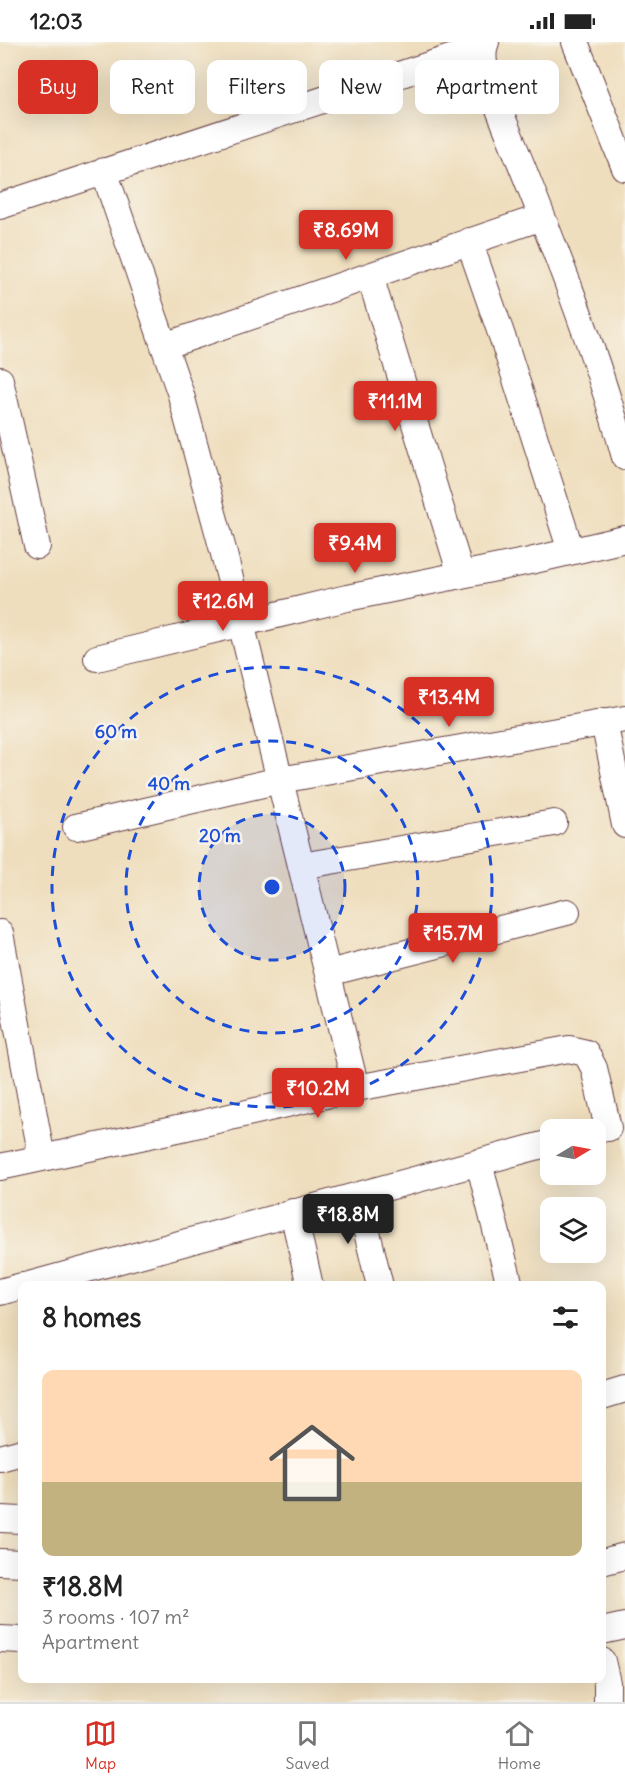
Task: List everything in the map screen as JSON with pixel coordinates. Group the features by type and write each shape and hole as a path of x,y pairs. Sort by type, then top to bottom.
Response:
{"street":[{"path":"575,42 625,168"},
{"path":"0,206 485,45 484,67 490,87 570,286 610,404 625,457"},
{"path":"104,171 181,395 243,623 356,1088"},
{"path":"164,346 542,217"},
{"path":"469,242 504,342 571,552"},
{"path":"370,276 461,575"},
{"path":"0,380 37,546"},
{"path":"97,658 347,598 625,539"},
{"path":"76,827 280,780 614,721 625,825"},
{"path":"301,866 554,823"},
{"path":"328,974 567,912"},
{"path":"0,933 42,1158"},
{"path":"0,1167 356,1088 569,1050 586,1053 594,1068 610,1128"},
{"path":"42,1281 540,1146"},
{"path":"479,1162 509,1281"},
{"path":"358,1195 379,1281"},
{"path":"293,1212 308,1281"},
{"path":"0,1292 18,1288"},
{"path":"606,1395 625,1389"},
{"path":"0,1458 18,1453"},
{"path":"0,1520 18,1520"},
{"path":"606,1561 625,1556"},
{"path":"0,1562 18,1563"},
{"path":"606,1630 625,1626"},
{"path":"0,1639 18,1640"},
{"path":"606,1679 607,1702"},
{"path":"616,1702 625,1700"}]}
